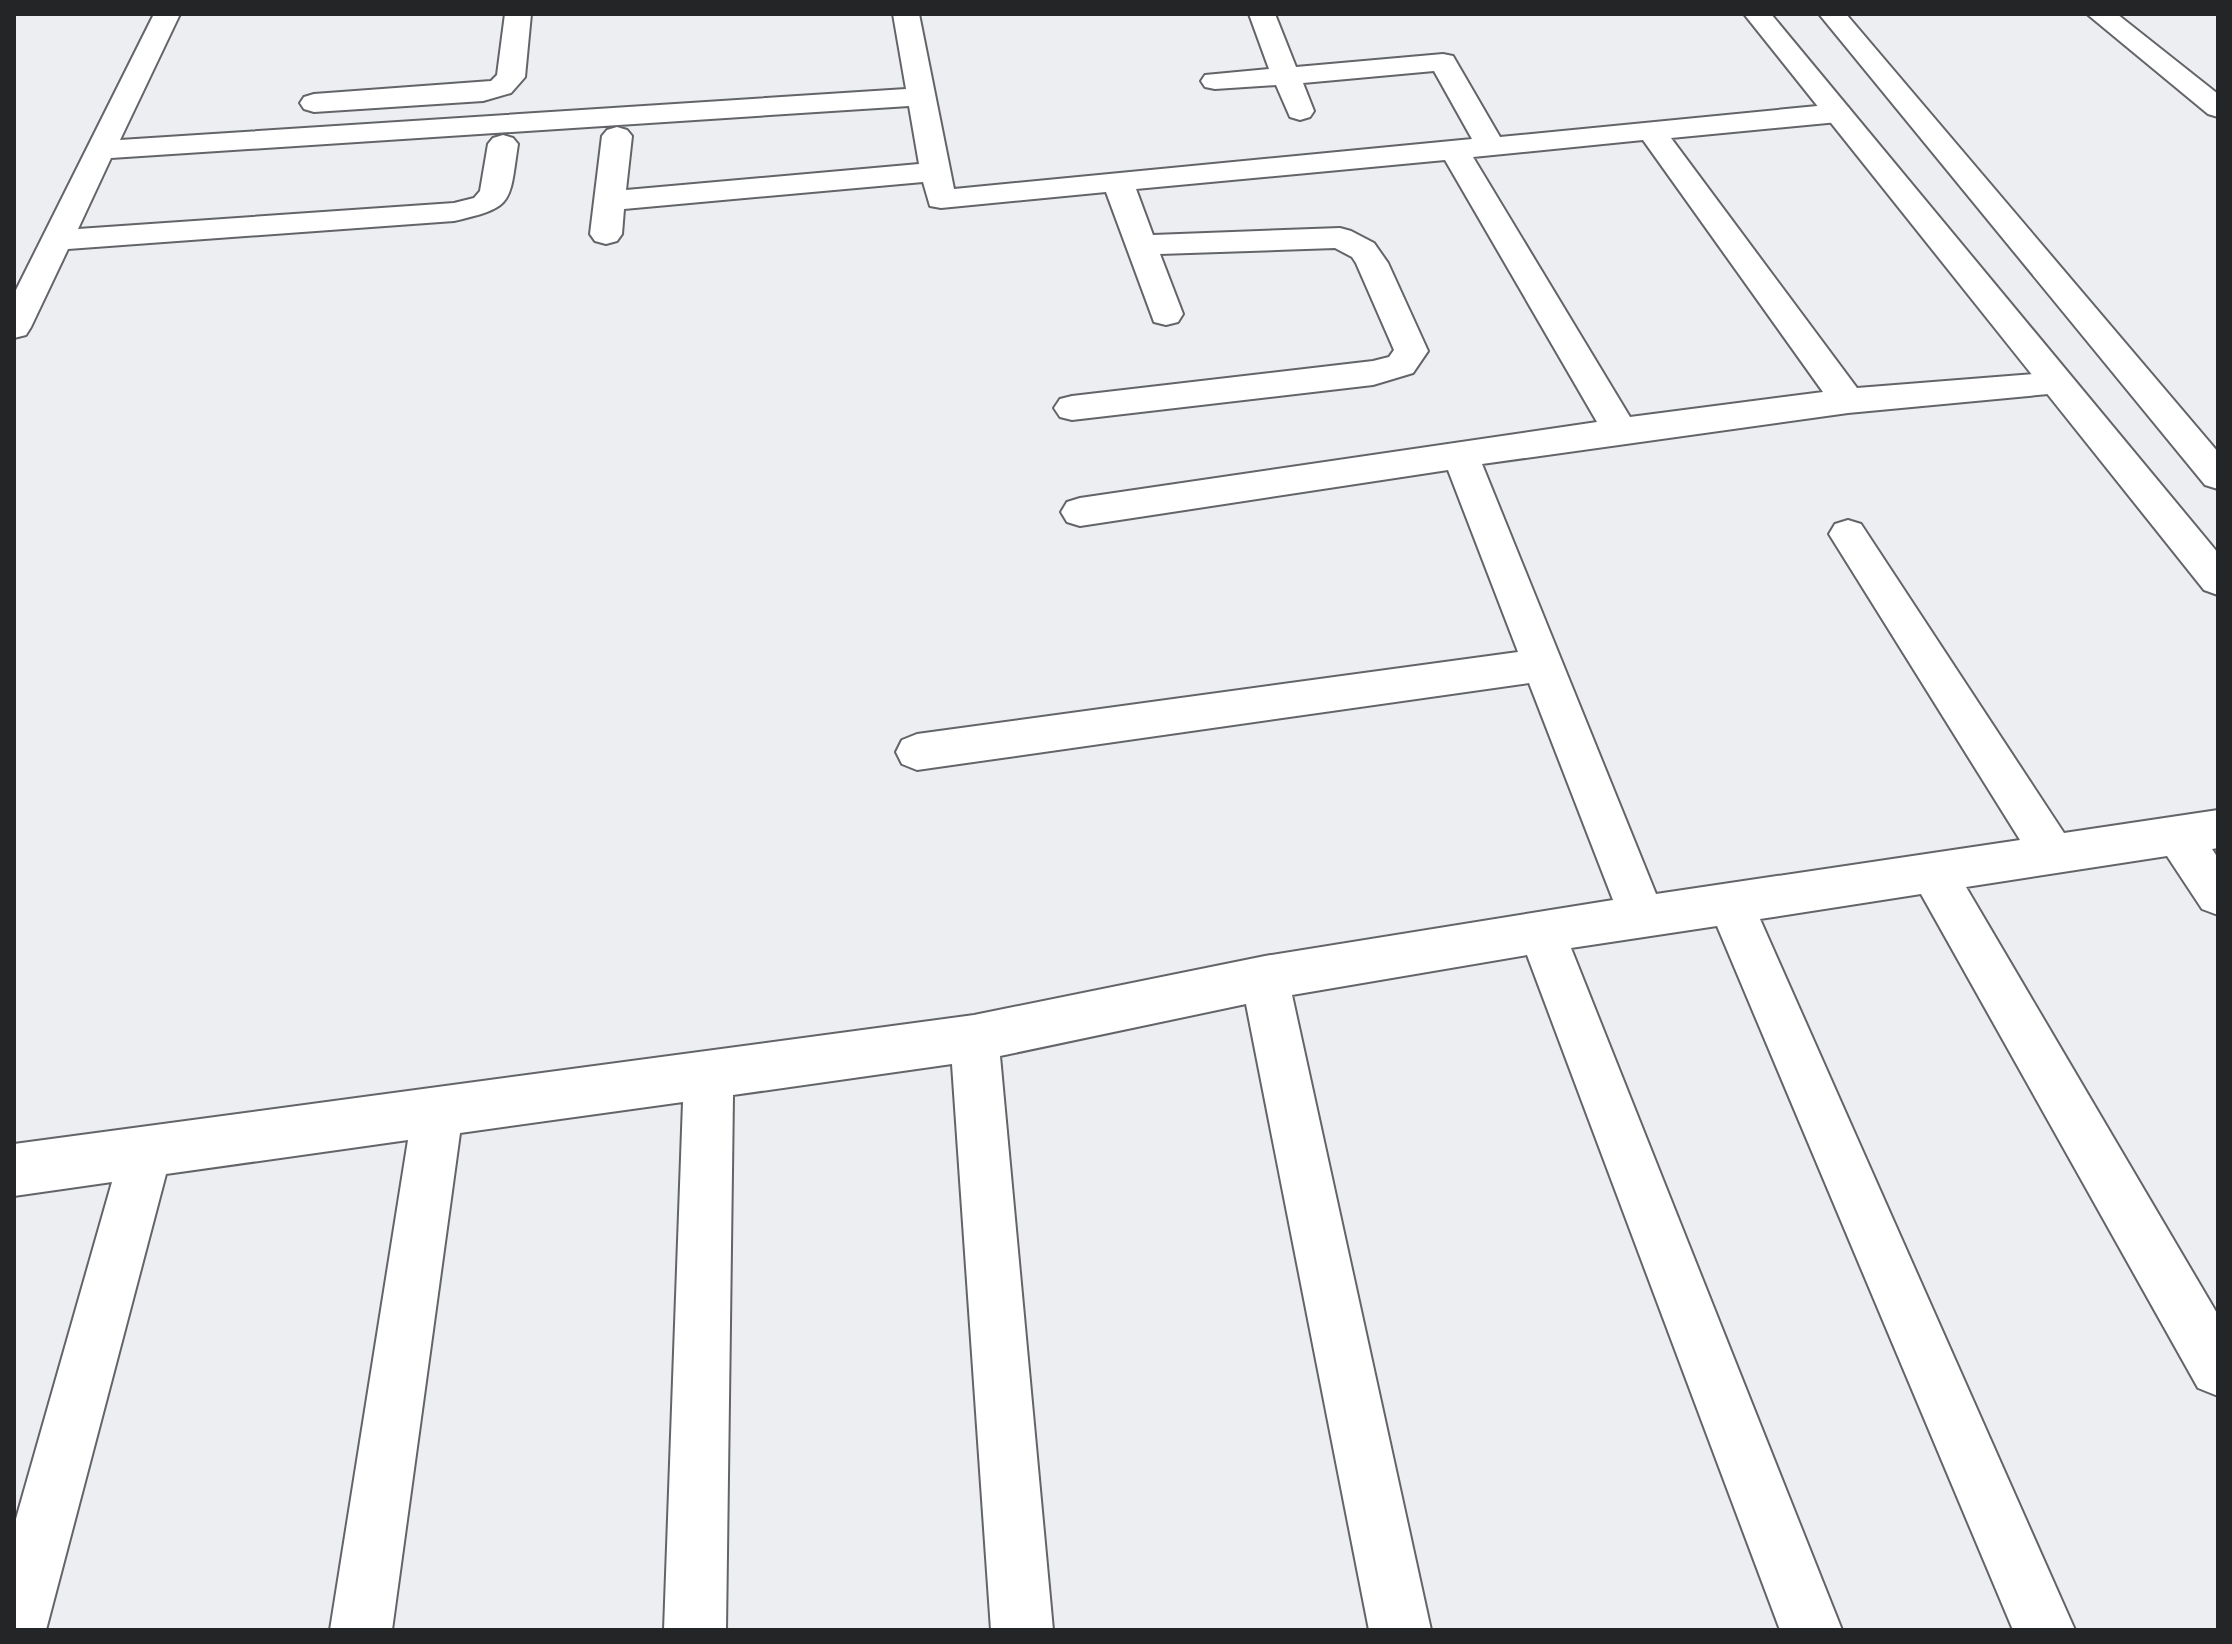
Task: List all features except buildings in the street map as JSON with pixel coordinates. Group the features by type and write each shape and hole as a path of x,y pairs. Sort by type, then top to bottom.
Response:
{"street":[{"path":"14,327 167,14"},
{"path":"314,103 483,92 501,87 511,77 518,14"},
{"path":"906,14 941,199 1838,113"},
{"path":"1262,14 1300,111"},
{"path":"1757,14 2218,580"},
{"path":"1832,14 2218,476"},
{"path":"2100,14 2211,96"},
{"path":"1215,81 1286,76 1437,51 1491,147"},
{"path":"101,150 922,97"},
{"path":"1651,131 1848,401"},
{"path":"606,234 617,136"},
{"path":"57,240 454,212 485,205 495,192 503,144"},
{"path":"1454,150 1620,431"},
{"path":"610,201 936,172"},
{"path":"1118,183 1166,314"},
{"path":"1072,408 1373,373 1401,365 1411,351 1372,263 1363,250 1340,238 1141,245"},
{"path":"1080,512 1620,431 1848,401 2058,384"},
{"path":"1460,455 1642,916"},
{"path":"1848,534 2052,852"},
{"path":"917,752 1543,665"},
{"path":"14,1170 974,1038 1265,978 1730,902 2197,831 2218,895"},
{"path":"1932,871 2218,1368"},
{"path":"1730,902 2044,1630"},
{"path":"1541,932 1811,1630"},
{"path":"1265,978 1400,1630"},
{"path":"974,1038 1022,1630"},
{"path":"695,1630 709,1074"},
{"path":"361,1630 438,1112"},
{"path":"15,1630 146,1152"}]}
